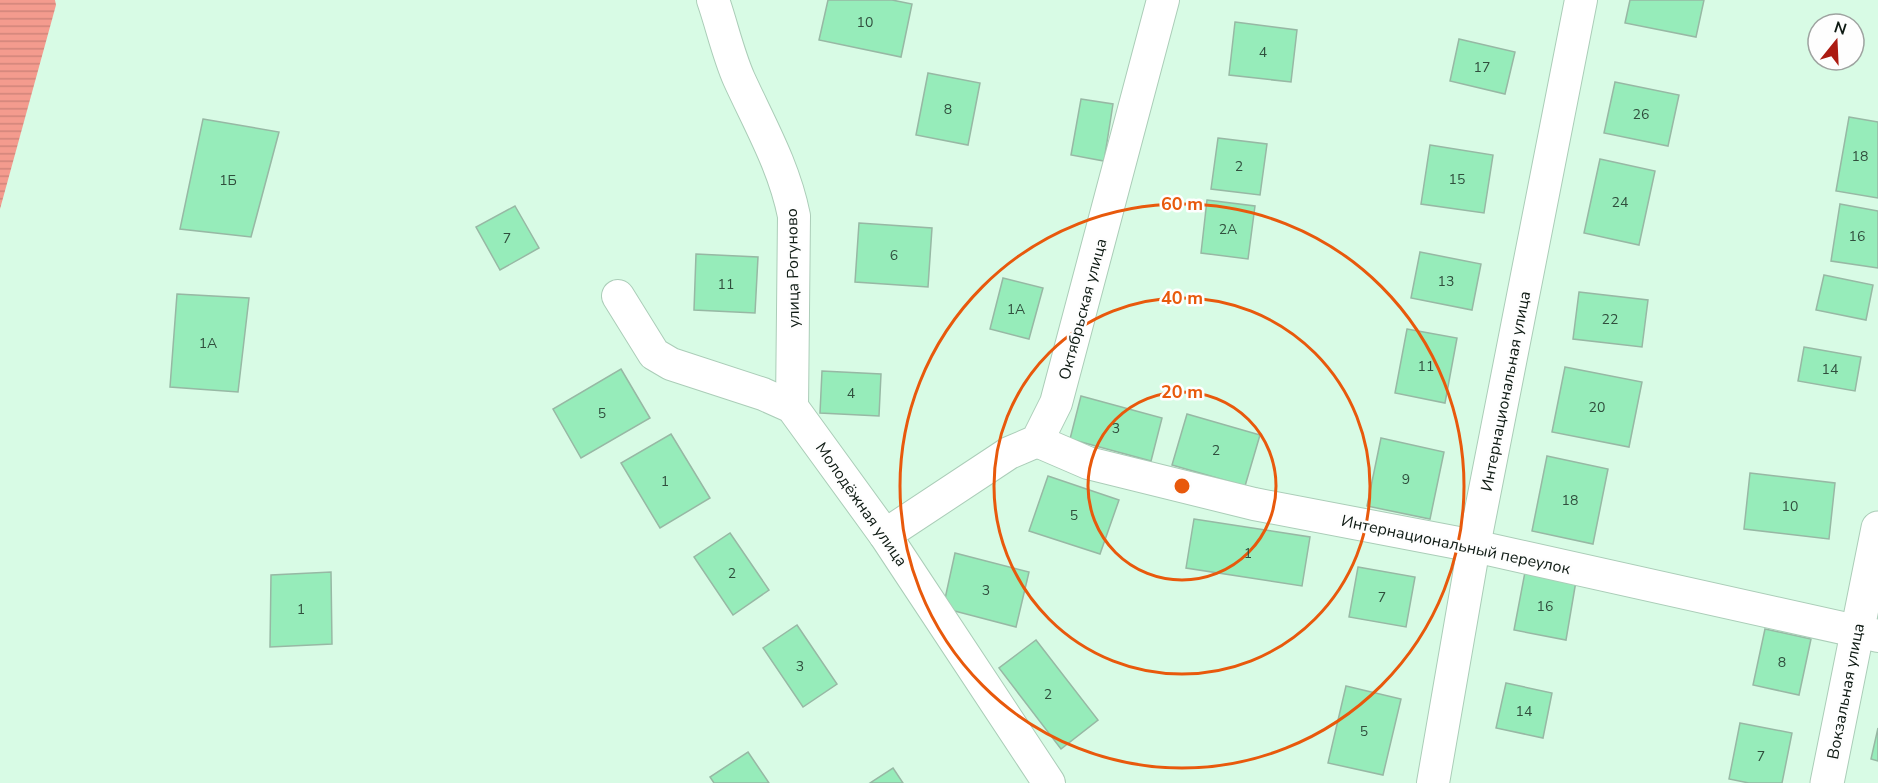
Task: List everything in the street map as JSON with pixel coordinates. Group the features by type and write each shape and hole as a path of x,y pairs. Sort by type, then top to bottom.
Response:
{"street":[{"name":"улица Рогуново","path":"713,0 738,77 775,151 788,185 794,216 792,407"},
{"name":"Октябрьская улица","path":"1038,441 1056,403 1163,0"},
{"name":"Интернациональная улица","path":"1433,783 1474,546 1581,0"},
{"name":"Молодёжная улица","path":"618,296 654,354 671,363 763,394 792,407 885,535 1050,783"},
{"path":"885,535 1009,453 1038,441"},
{"name":"Интернациональный переулок","path":"1038,441 1088,463 1254,504 1474,546 1867,634"},
{"name":"Вокзальная улица","path":"1827,783 1867,634 1878,528"}],"shaded area":[{"path":"0,0 55,0 56,5 0,209"}],"building":[{"path":"828,0 892,0 912,4 901,57 819,40"},
{"path":"1630,0 1704,0 1696,37 1625,23"},
{"path":"1235,22 1297,30 1291,82 1229,75"},
{"path":"1459,39 1515,52 1505,94 1450,81"},
{"path":"928,73 980,83 968,145 916,135"},
{"path":"1615,82 1679,95 1668,146 1604,133"},
{"path":"1081,99 1113,104 1104,161 1071,155"},
{"path":"1849,117 1878,122 1878,198 1836,191"},
{"path":"203,119 279,132 251,237 180,229"},
{"path":"1218,138 1267,144 1260,195 1211,189"},
{"path":"1430,145 1493,155 1484,213 1421,204"},
{"path":"1600,159 1655,171 1639,245 1584,233"},
{"path":"1207,200 1255,206 1248,259 1201,253"},
{"path":"1840,204 1878,211 1878,268 1831,261"},
{"path":"515,206 539,248 500,270 476,227"},
{"path":"859,223 932,228 928,287 855,282"},
{"path":"1420,252 1481,264 1472,310 1411,298"},
{"path":"696,254 758,257 755,313 694,310"},
{"path":"1824,275 1873,285 1866,320 1816,310"},
{"path":"1003,278 1043,288 1029,339 990,329"},
{"path":"1579,292 1648,300 1642,347 1573,339"},
{"path":"177,294 249,298 238,392 170,387"},
{"path":"1407,329 1457,338 1445,403 1395,393"},
{"path":"1804,347 1861,357 1855,391 1798,381"},
{"path":"1565,367 1642,382 1629,447 1552,432"},
{"path":"621,369 650,418 581,458 553,409"},
{"path":"822,371 881,374 879,416 820,413"},
{"path":"1081,396 1162,418 1151,461 1070,439"},
{"path":"1187,414 1260,435 1245,486 1172,465"},
{"path":"671,434 710,498 660,528 621,463"},
{"path":"1381,438 1444,452 1430,519 1367,506"},
{"path":"1547,456 1608,469 1593,544 1532,531"},
{"path":"1750,473 1835,483 1829,539 1744,529"},
{"path":"1048,476 1119,500 1100,554 1029,531"},
{"path":"1194,519 1310,537 1302,586 1186,568"},
{"path":"730,533 769,590 733,615 694,557"},
{"path":"955,553 1029,572 1016,627 943,608"},
{"path":"1358,567 1415,577 1406,627 1349,617"},
{"path":"331,572 332,644 270,647 271,575"},
{"path":"1525,572 1576,581 1566,640 1514,630"},
{"path":"797,625 837,684 803,707 763,648"},
{"path":"1765,629 1811,639 1799,695 1753,685"},
{"path":"1036,640 1098,720 1061,749 999,668"},
{"path":"1506,683 1552,693 1543,738 1496,728"},
{"path":"1346,686 1401,699 1383,775 1328,763"},
{"path":"1740,723 1792,733 1782,783 1749,783 1729,779"},
{"path":"1878,728 1878,761 1871,759"},
{"path":"748,752 769,783 714,783 710,777"},
{"path":"893,768 903,783 870,783"}]}
